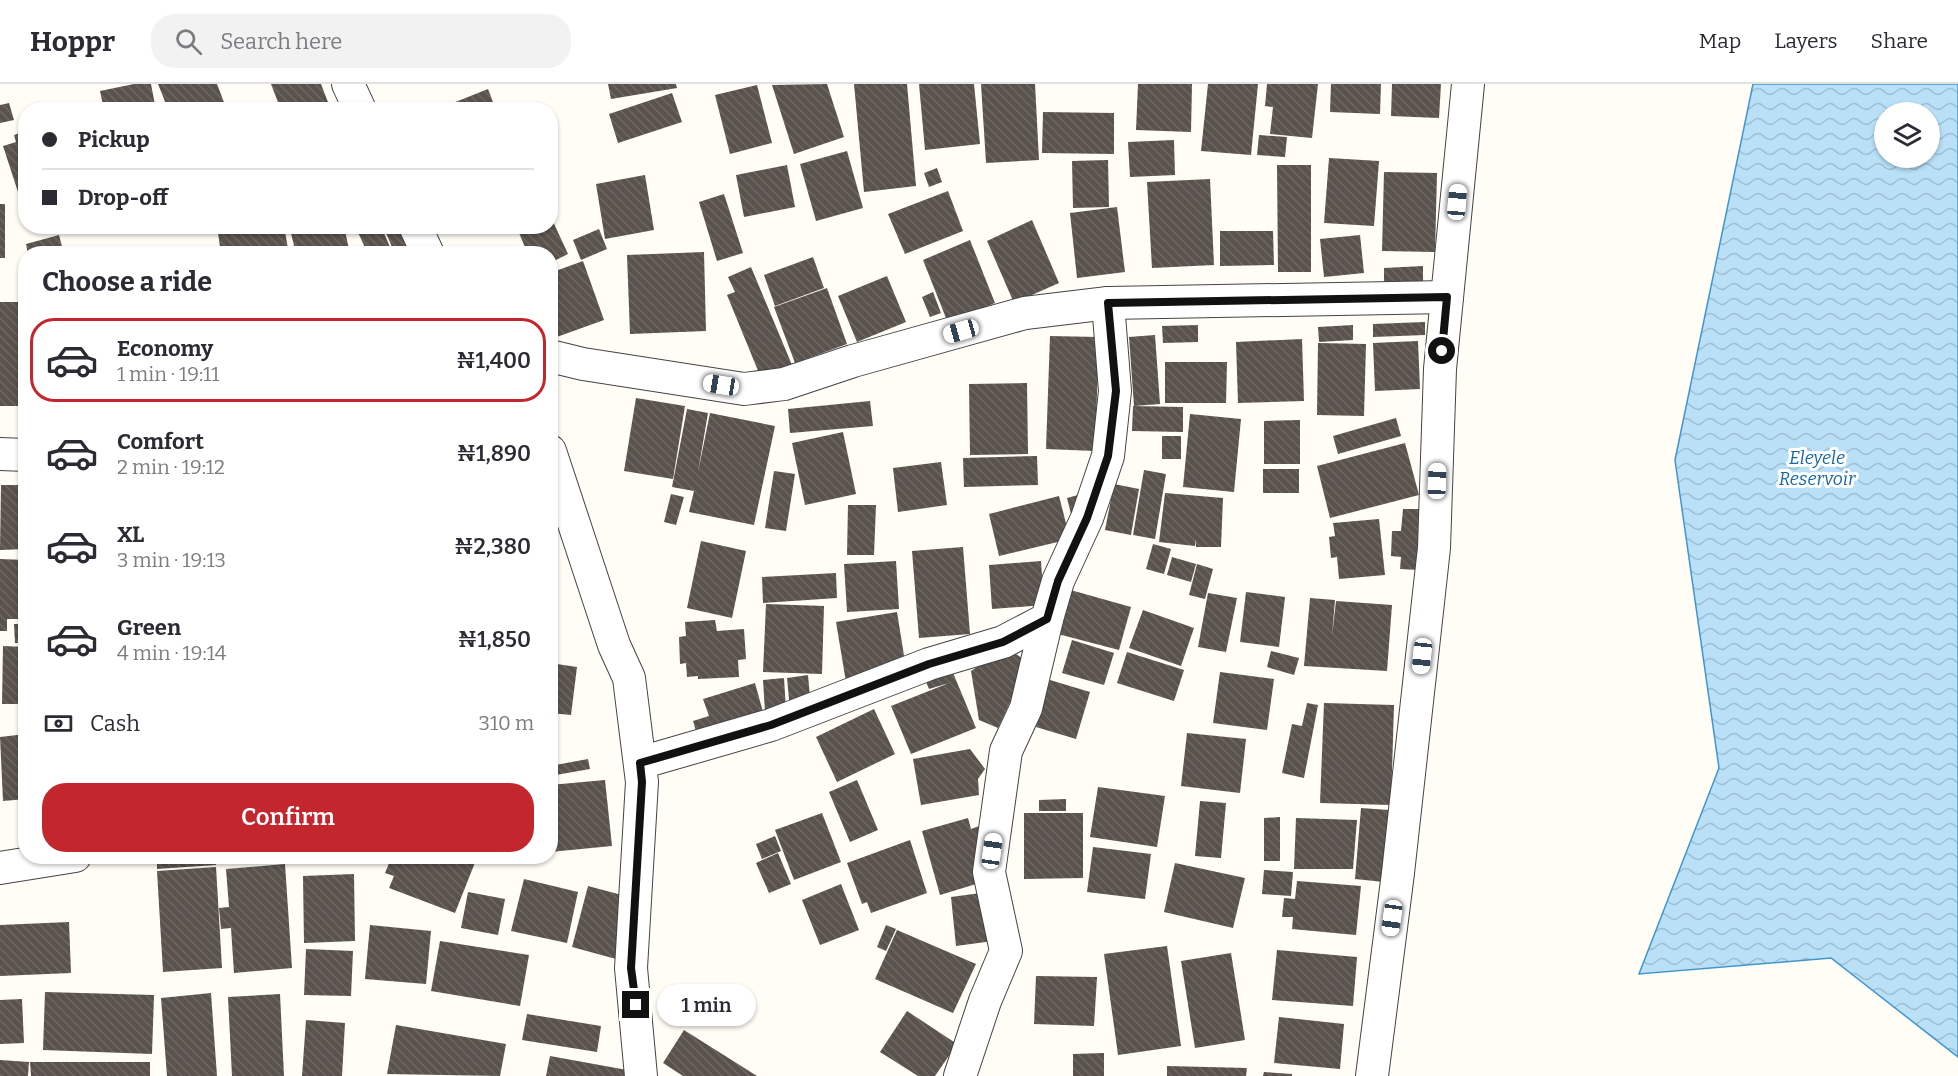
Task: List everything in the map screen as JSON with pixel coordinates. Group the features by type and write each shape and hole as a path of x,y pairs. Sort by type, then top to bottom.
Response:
{"street":[{"path":"348,84 356,102"},
{"path":"1372,1076 1398,873 1434,548 1440,369 1468,84"},
{"path":"558,358 583,364 744,389 784,384 1025,313 1108,303 1447,297"},
{"path":"960,1076 985,1001 1006,951 989,873 1006,751 1026,708 1058,581 1087,518 1108,456 1116,391 1108,303"},
{"path":"0,454 18,455"},
{"path":"558,475 614,645 628,678 640,763 642,782 631,968 641,1076"},
{"path":"640,763 771,725 929,664 1003,642 1047,619"},
{"path":"0,868 25,864"}],"water":[{"name":"Eleyele Reservoir","path":"1753,84 1958,84 1958,1057 1831,958 1639,974 1719,768 1675,460"}],"building":[{"path":"134,84 151,84 154,102 102,102 100,91"},
{"path":"158,84 217,84 224,102 165,102"},
{"path":"271,84 321,84 328,102 278,102"},
{"path":"608,84 676,84 677,88 611,99"},
{"path":"827,84 844,137 794,154 772,85"},
{"path":"854,84 907,84 916,186 864,192"},
{"path":"919,84 974,84 980,144 925,150"},
{"path":"981,84 1035,84 1039,160 986,163"},
{"path":"1138,84 1192,84 1191,132 1136,130"},
{"path":"1208,84 1258,84 1251,155 1201,151"},
{"path":"1267,84 1318,84 1312,138 1270,134 1273,107 1265,106"},
{"path":"1331,84 1381,84 1380,114 1330,112"},
{"path":"1392,84 1441,84 1439,118 1391,116"},
{"path":"757,85 772,143 730,154 715,95"},
{"path":"488,89 493,102 456,102"},
{"path":"672,93 682,122 618,143 609,114"},
{"path":"9,103 14,120 0,123 0,105"},
{"path":"1043,112 1114,113 1114,154 1042,153"},
{"path":"18,134 18,192 3,146 16,142 14,135"},
{"path":"1259,135 1287,137 1285,157 1257,155"},
{"path":"1174,140 1175,175 1130,177 1128,142"},
{"path":"847,151 863,208 816,221 800,164"},
{"path":"1329,158 1379,161 1374,226 1324,223"},
{"path":"1108,160 1109,207 1073,208 1072,161"},
{"path":"787,165 795,207 744,217 736,175"},
{"path":"1277,165 1311,165 1311,272 1278,272"},
{"path":"937,168 942,182 929,187 924,173"},
{"path":"1384,172 1437,173 1435,252 1382,251"},
{"path":"645,175 654,230 605,239 596,184"},
{"path":"1210,179 1214,265 1152,268 1147,182"},
{"path":"948,191 963,231 905,254 888,214"},
{"path":"724,194 743,253 717,261 699,202"},
{"path":"0,204 5,204 5,258 0,258"},
{"path":"1117,207 1125,272 1077,278 1070,213"},
{"path":"1032,220 1059,283 1014,303 987,241"},
{"path":"599,229 607,249 581,260 573,240"},
{"path":"1220,231 1273,231 1274,265 1220,266"},
{"path":"558,232 568,254 558,259 558,246 525,246 519,234"},
{"path":"218,234 285,234 288,246 220,246"},
{"path":"291,234 346,234 348,246 294,246"},
{"path":"359,234 384,234 390,246 364,246"},
{"path":"386,234 405,234 410,246 392,246"},
{"path":"59,235 62,246 26,246 26,244"},
{"path":"1360,235 1364,273 1324,277 1320,239"},
{"path":"970,240 995,303 948,323 923,260"},
{"path":"704,252 706,331 630,334 627,255"},
{"path":"813,257 824,288 775,306 764,275"},
{"path":"583,261 604,320 558,337 558,270"},
{"path":"1423,266 1423,286 1384,287 1384,268"},
{"path":"751,267 792,365 761,378 727,295 735,292 728,277"},
{"path":"887,276 906,322 857,342 838,296"},
{"path":"827,288 847,344 795,363 774,307"},
{"path":"933,292 941,313 930,317 922,297"},
{"path":"0,302 18,302 18,406 0,406"},
{"path":"1425,322 1425,335 1373,337 1373,324"},
{"path":"1198,325 1198,342 1163,343 1162,326"},
{"path":"1353,325 1353,340 1319,342 1318,327"},
{"path":"1155,335 1160,404 1134,406 1129,337"},
{"path":"1050,336 1099,337 1095,451 1046,449"},
{"path":"1302,339 1304,401 1238,403 1236,342"},
{"path":"1418,341 1420,389 1375,391 1373,343"},
{"path":"1318,343 1366,344 1364,416 1317,415"},
{"path":"1165,362 1227,362 1226,403 1165,403"},
{"path":"1027,383 1028,454 970,455 969,384"},
{"path":"636,398 685,406 673,479 624,471"},
{"path":"870,401 873,426 790,433 788,409"},
{"path":"1133,406 1183,407 1183,432 1132,431"},
{"path":"687,409 708,413 698,472 710,413 775,426 754,525 689,512 694,491 672,487"},
{"path":"1190,414 1241,419 1234,492 1183,487"},
{"path":"1396,418 1401,436 1338,454 1333,436"},
{"path":"1300,420 1300,464 1264,464 1264,421"},
{"path":"843,432 856,494 805,505 792,443"},
{"path":"1162,436 1181,436 1181,459 1162,459"},
{"path":"1405,443 1419,495 1330,518 1317,466"},
{"path":"1037,456 1038,485 964,487 963,458"},
{"path":"941,462 947,505 898,512 893,468"},
{"path":"1263,469 1299,469 1299,493 1263,493"},
{"path":"1144,470 1166,474 1155,539 1133,535"},
{"path":"774,471 795,474 786,531 765,528"},
{"path":"1114,484 1139,489 1131,535 1105,530"},
{"path":"1,485 18,485 18,549 0,550"},
{"path":"1165,493 1223,498 1221,547 1196,547 1196,539 1195,546 1159,542"},
{"path":"671,494 684,497 676,525 664,522"},
{"path":"1078,495 1084,519 1073,522 1067,498"},
{"path":"1059,496 1070,539 999,556 989,514"},
{"path":"848,505 876,505 874,555 847,555"},
{"path":"1403,509 1422,509 1419,570 1400,569 1401,557 1391,556 1392,531 1401,531"},
{"path":"1379,519 1385,575 1339,579 1337,557 1331,558 1329,537 1335,536 1333,523"},
{"path":"701,541 746,551 732,618 687,608"},
{"path":"1153,544 1171,549 1164,574 1146,569"},
{"path":"963,547 970,634 919,638 912,551"},
{"path":"1172,557 1196,564 1191,582 1167,575"},
{"path":"0,559 18,560 18,619 7,619 7,631 0,631"},
{"path":"896,561 899,609 847,612 844,564"},
{"path":"1041,561 1044,605 992,609 989,565"},
{"path":"1197,564 1213,569 1205,599 1189,595"},
{"path":"836,573 837,598 763,603 762,577"},
{"path":"1067,589 1131,607 1119,650 1054,633"},
{"path":"1246,592 1285,597 1279,647 1240,642"},
{"path":"1208,593 1237,598 1226,652 1198,647"},
{"path":"1310,598 1335,600 1332,636 1336,601 1392,605 1387,671 1304,666"},
{"path":"766,604 824,606 822,674 763,672"},
{"path":"1143,610 1194,628 1181,666 1129,648"},
{"path":"897,612 906,668 846,682 836,622"},
{"path":"715,620 717,631 744,629 746,659 738,660 739,677 698,679 698,676 687,677 686,663 680,664 679,637 686,636 685,622"},
{"path":"14,624 18,624 18,643 15,643"},
{"path":"1072,640 1114,653 1104,685 1062,673"},
{"path":"3,646 18,647 18,704 2,704"},
{"path":"1007,647 1028,663 998,728 979,720 971,671"},
{"path":"1271,651 1299,658 1294,675 1267,667"},
{"path":"1127,652 1184,670 1174,701 1117,683"},
{"path":"558,664 577,667 571,715 558,714"},
{"path":"951,668 976,728 911,754 891,706 949,683 929,689 924,677"},
{"path":"1220,672 1274,679 1267,730 1213,723"},
{"path":"808,675 811,708 790,710 787,678"},
{"path":"784,678 786,710 765,712 763,680"},
{"path":"1050,680 1090,692 1076,739 1036,727"},
{"path":"755,683 763,712 698,738 693,721 709,716 703,699"},
{"path":"1307,703 1318,705 1304,778 1282,773 1292,724 1302,726"},
{"path":"1324,703 1394,705 1391,805 1320,803"},
{"path":"874,709 895,754 837,782 816,737"},
{"path":"1187,733 1246,739 1240,793 1181,786"},
{"path":"18,735 18,800 3,801 0,737"},
{"path":"970,749 985,769 978,779 979,795 921,805 913,759"},
{"path":"588,759 590,769 558,775 558,765"},
{"path":"605,780 612,846 558,851 558,784"},
{"path":"857,780 878,830 850,842 829,792"},
{"path":"1098,787 1165,796 1157,847 1090,837"},
{"path":"1066,799 1066,811 1039,811 1039,800"},
{"path":"1200,801 1226,803 1221,858 1195,856"},
{"path":"1361,808 1389,810 1384,882 1355,879"},
{"path":"822,813 841,862 794,880 775,830"},
{"path":"1024,813 1083,813 1083,878 1024,879"},
{"path":"1280,817 1280,861 1264,861 1264,818"},
{"path":"968,818 971,829 982,825 986,881 940,895 922,831"},
{"path":"1296,818 1357,820 1353,869 1294,869"},
{"path":"775,836 781,851 762,859 756,844"},
{"path":"910,840 927,893 871,913 867,902 862,904 847,863"},
{"path":"1093,847 1151,854 1145,899 1087,892"},
{"path":"778,853 791,884 769,893 756,863"},
{"path":"1175,863 1245,878 1233,928 1164,912"},
{"path":"157,864 216,864 216,865 157,869"},
{"path":"285,864 292,968 234,973 231,928 221,929 219,908 229,907 226,869"},
{"path":"389,864 474,864 455,913 389,888 394,876 385,873"},
{"path":"216,867 222,968 163,972 157,871"},
{"path":"1264,870 1293,872 1291,896 1262,894"},
{"path":"354,874 355,941 304,943 303,876"},
{"path":"524,879 578,892 567,943 511,931"},
{"path":"1297,881 1361,886 1356,935 1292,929 1293,917 1282,917 1284,898 1295,899"},
{"path":"841,884 859,930 820,945 802,900"},
{"path":"588,886 633,898 616,959 572,947"},
{"path":"468,892 505,899 498,935 461,928"},
{"path":"988,892 993,941 956,946 951,897"},
{"path":"69,922 71,973 0,976 0,925"},
{"path":"370,925 431,931 426,984 365,979"},
{"path":"886,925 896,929 886,951 877,947"},
{"path":"897,930 976,964 953,1013 875,979"},
{"path":"440,941 529,955 520,1006 431,991"},
{"path":"1167,946 1181,1046 1118,1055 1104,954"},
{"path":"306,949 353,951 351,996 304,995"},
{"path":"1277,950 1357,957 1353,1006 1272,1000"},
{"path":"1231,953 1245,1040 1195,1048 1181,961"},
{"path":"1036,976 1097,977 1094,1026 1034,1024"},
{"path":"45,992 154,995 152,1054 43,1050"},
{"path":"211,993 217,1076 167,1076 161,998"},
{"path":"280,994 284,1076 232,1076 228,997"},
{"path":"22,999 24,1043 0,1044 0,1000"},
{"path":"907,1011 957,1044 935,1076 918,1076 880,1052"},
{"path":"527,1014 601,1026 597,1052 522,1040"},
{"path":"1279,1017 1344,1024 1340,1069 1274,1063"},
{"path":"306,1020 345,1023 342,1076 302,1076"},
{"path":"396,1025 506,1044 500,1076 387,1074"},
{"path":"684,1030 757,1076 683,1076 663,1063"},
{"path":"1104,1053 1104,1076 1073,1076 1073,1054"},
{"path":"550,1056 627,1070 626,1076 546,1076"},
{"path":"0,1060 29,1062 28,1076 0,1076"},
{"path":"30,1062 150,1062 150,1076 31,1076"},
{"path":"1167,1066 1247,1068 1246,1076 1167,1076"},
{"path":"1264,1072 1292,1074 1292,1076 1263,1076"}],"route":[{"path":"636,1005 631,968 642,782 640,763 771,725 929,664 1003,642 1047,619 1058,581 1087,518 1108,456 1116,391 1108,303 1447,297 1442,351"}]}
